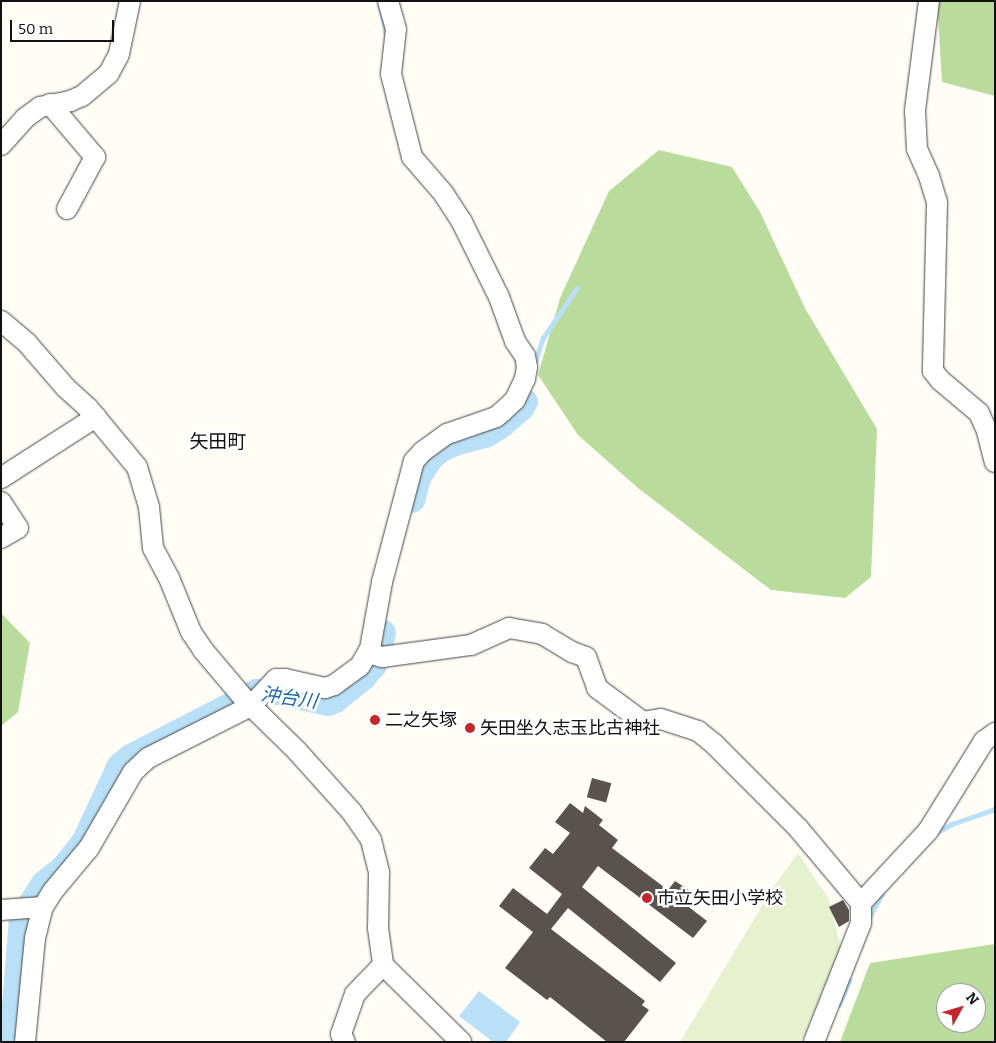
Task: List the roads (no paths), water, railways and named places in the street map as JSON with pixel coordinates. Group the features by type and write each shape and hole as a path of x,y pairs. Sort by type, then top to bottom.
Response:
{"street":[{"path":"1,145 25,118 40,107 70,101 82,96 109,73 119,54 130,1"},
{"path":"375,655 382,582 414,461 422,452 447,434 496,417 522,388 527,367 526,356 512,335 499,297 452,204 412,157 391,74 395,37 394,21 388,1"},
{"path":"929,1 915,111 917,149 929,176 937,202 933,370 940,380 979,413 987,431 995,462"},
{"path":"50,104 95,157 67,209"},
{"path":"1,321 38,355 66,388 96,417 137,467 149,507 153,548 169,578 191,632 203,650 253,697 292,745 345,804 371,840 379,873 378,928 383,965 460,1042"},
{"path":"1,478 96,417"},
{"path":"1,502 18,528 1,538"},
{"path":"25,1042 35,938 43,907 53,891 89,848 138,766 253,697 276,679 285,679 325,688 334,685 375,655 471,645 509,628 542,634 572,652 586,657 597,688 643,722 661,719 698,731 716,745 798,828 861,903 861,924 814,1042"},
{"path":"861,903 928,831 984,741 995,732"},
{"path":"9,909 43,907"},
{"path":"345,1042 341,1034 355,994 383,965"}],"water":[{"path":"479,991 520,1022 506,1042 493,1042 459,1016"}],"waterway":[{"path":"380,4 387,38"},
{"path":"535,362 543,338 577,288"},
{"name":"沖台川","path":"412,500 418,477 431,457 443,448 485,435 500,426 521,408 525,401"},
{"name":"沖台川","path":"11,1042 21,917 43,883 63,867 84,840 119,765 130,756 256,691 277,692 328,703 335,700 363,677 373,666 383,632"},
{"path":"934,834 952,824 995,809"},
{"path":"869,918 882,894"},
{"path":"839,1005 849,980"}],"place":[{"name":"二之矢塚","path":"375,720"},
{"name":"矢田坐久志玉比古神社","path":"470,728"},
{"name":"市立矢田小学校","path":"647,898"}],"district":[{"name":"矢田町","path":"218,442"}]}
